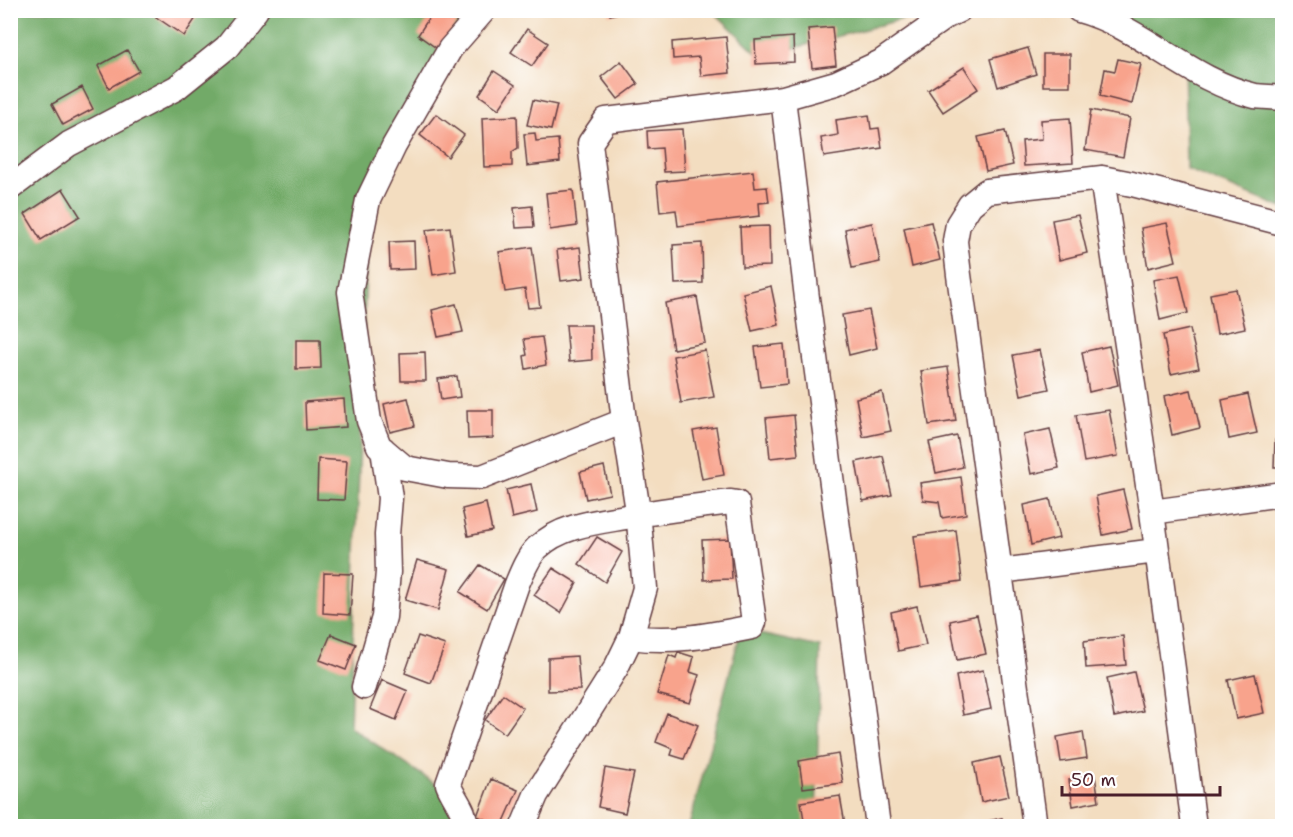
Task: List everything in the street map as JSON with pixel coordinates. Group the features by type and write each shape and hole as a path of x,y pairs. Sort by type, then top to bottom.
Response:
{"street":[{"path":"10,188 69,144 176,88 227,47 256,10"},
{"path":"484,10 450,50 394,146 368,200 350,292 369,421 379,446 405,468 448,476 482,477 624,421"},
{"path":"523,826 536,795 616,668 631,637 645,588 639,515 624,421 590,143 606,120 783,98 836,83 881,62 945,17 959,10"},
{"path":"1079,10 1119,27 1224,86 1256,96 1282,98"},
{"path":"783,98 807,298 878,826"},
{"path":"1035,826 959,275 955,241 957,224 970,205 987,190 1102,178 1282,224"},
{"path":"1102,178 1152,512 1194,826"},
{"path":"364,687 384,617 387,583 390,498 383,450"},
{"path":"1152,512 1282,494"},
{"path":"465,826 460,805 448,784 525,566 536,549 560,532 586,524 731,502 737,503 754,622 752,627 686,639 657,641 631,637"},
{"path":"1000,571 1156,551"}],"green space":[{"path":"10,11 482,11 369,184 350,727 499,826 11,826"},
{"path":"713,11 933,11 761,57"},
{"path":"1088,11 1282,11 1282,208 1186,169 1184,52"},
{"path":"741,630 820,647 816,826 689,826"}],"building":[{"path":"160,10 191,10 198,15 184,36 156,17"},
{"path":"434,10 454,10 462,16 439,50 418,35"},
{"path":"609,10 626,10 626,11 610,15"},
{"path":"832,27 836,65 812,68 808,29"},
{"path":"527,29 548,43 532,66 511,52"},
{"path":"726,37 730,73 701,76 699,57 673,59 672,42"},
{"path":"793,37 794,62 756,64 755,40"},
{"path":"1028,48 1036,74 998,87 990,59"},
{"path":"127,50 139,71 109,88 98,66"},
{"path":"1043,54 1070,54 1070,86 1043,86"},
{"path":"1118,59 1141,64 1132,104 1100,96 1105,69 1115,71"},
{"path":"621,61 638,84 618,99 601,77"},
{"path":"964,67 978,89 943,112 928,90"},
{"path":"494,71 515,85 499,109 479,95"},
{"path":"82,87 93,109 63,125 52,104"},
{"path":"533,100 557,105 551,130 527,125"},
{"path":"1091,110 1130,118 1123,157 1085,150"},
{"path":"436,114 464,135 448,157 420,135"},
{"path":"869,115 871,129 879,128 882,148 824,157 821,138 838,135 836,120"},
{"path":"517,116 518,148 512,152 512,166 484,167 482,118"},
{"path":"1070,118 1073,163 1024,166 1022,141 1042,139 1041,120"},
{"path":"682,129 685,171 664,172 662,148 648,149 647,131"},
{"path":"1005,131 1013,165 986,171 978,137"},
{"path":"535,133 536,141 558,139 560,162 527,166 524,134"},
{"path":"753,171 755,188 767,187 769,202 759,203 760,216 678,226 676,210 660,212 657,182"},
{"path":"63,189 80,216 41,240 25,214"},
{"path":"573,190 577,226 550,230 546,193"},
{"path":"532,206 534,227 516,228 514,208"},
{"path":"1078,215 1087,253 1059,260 1052,220"},
{"path":"931,222 940,260 912,267 904,228"},
{"path":"872,223 880,262 852,268 845,229"},
{"path":"1167,223 1176,261 1148,268 1141,228"},
{"path":"769,226 770,266 742,267 740,227"},
{"path":"450,227 456,271 433,275 426,230"},
{"path":"414,241 415,269 390,270 389,242"},
{"path":"702,243 703,283 675,284 673,245"},
{"path":"532,247 540,307 528,308 525,289 505,292 499,252"},
{"path":"580,247 584,278 561,281 557,250"},
{"path":"1179,275 1188,313 1160,320 1153,280"},
{"path":"771,286 779,325 752,331 743,293"},
{"path":"1236,289 1245,328 1217,334 1210,294"},
{"path":"697,297 705,343 673,349 665,303"},
{"path":"456,304 463,332 438,337 432,310"},
{"path":"869,310 877,348 849,355 842,315"},
{"path":"566,325 591,325 592,360 569,362"},
{"path":"1190,329 1199,368 1171,374 1163,335"},
{"path":"542,337 546,365 526,369 524,356 527,355 524,339"},
{"path":"296,340 320,340 321,368 296,369"},
{"path":"784,344 787,384 760,387 755,347"},
{"path":"1109,346 1118,385 1089,392 1082,352"},
{"path":"705,350 714,397 681,403 673,356"},
{"path":"1040,350 1049,389 1021,395 1013,355"},
{"path":"425,352 426,381 401,381 400,353"},
{"path":"948,367 956,421 929,425 921,371"},
{"path":"457,376 460,397 441,400 438,379"},
{"path":"1282,387 1282,404 1281,405 1278,388"},
{"path":"1191,390 1200,428 1172,435 1164,396"},
{"path":"882,392 891,431 863,437 856,398"},
{"path":"1248,394 1257,433 1229,439 1222,400"},
{"path":"408,398 415,426 390,432 384,404"},
{"path":"344,399 346,427 306,430 305,402"},
{"path":"467,410 493,410 493,438 468,439"},
{"path":"1109,410 1118,456 1084,462 1076,415"},
{"path":"794,415 798,455 770,458 766,418"},
{"path":"716,427 724,475 702,479 693,431"},
{"path":"1050,429 1059,468 1031,474 1023,435"},
{"path":"957,436 963,467 936,473 929,442"},
{"path":"1275,440 1282,440 1282,467 1274,467"},
{"path":"883,456 892,495 863,501 856,462"},
{"path":"318,459 347,461 344,500 317,499"},
{"path":"604,466 610,494 586,499 580,472"},
{"path":"961,477 966,514 942,518 939,502 923,500 920,483"},
{"path":"531,484 537,512 512,518 506,490"},
{"path":"1123,490 1132,529 1103,535 1096,496"},
{"path":"1050,499 1059,538 1031,545 1024,505"},
{"path":"486,503 492,531 468,536 462,509"},
{"path":"956,530 962,581 921,587 914,536"},
{"path":"597,537 622,552 605,582 579,564"},
{"path":"730,539 732,579 704,580 702,540"},
{"path":"417,560 449,569 438,610 405,600"},
{"path":"480,565 504,579 487,609 460,592"},
{"path":"553,568 577,583 561,613 534,595"},
{"path":"324,573 353,574 350,615 323,613"},
{"path":"917,606 926,645 898,651 891,612"},
{"path":"977,615 986,654 957,660 950,621"},
{"path":"331,634 356,644 346,670 320,660"},
{"path":"418,636 445,645 431,683 405,673"},
{"path":"1123,636 1126,665 1086,668 1084,641"},
{"path":"678,652 694,657 690,672 699,675 690,703 657,694 669,655 676,658"},
{"path":"577,656 580,690 548,691 548,658"},
{"path":"983,670 991,709 963,715 956,676"},
{"path":"1134,672 1143,711 1114,717 1107,678"},
{"path":"1255,674 1264,713 1236,719 1228,680"},
{"path":"382,680 408,691 396,720 370,709"},
{"path":"503,694 523,708 505,734 485,720"},
{"path":"667,713 698,725 684,759 671,755 673,749 656,742"},
{"path":"1083,732 1087,758 1061,762 1057,737"},
{"path":"838,754 843,783 803,788 799,761"},
{"path":"1000,757 1009,796 981,802 974,763"},
{"path":"605,768 634,773 625,813 598,807"},
{"path":"1095,776 1099,801 1073,806 1069,780"},
{"path":"491,779 518,790 502,826 477,816"},
{"path":"840,796 845,824 805,826 801,802"},
{"path":"1002,818 1004,826 976,826 975,824"}]}
